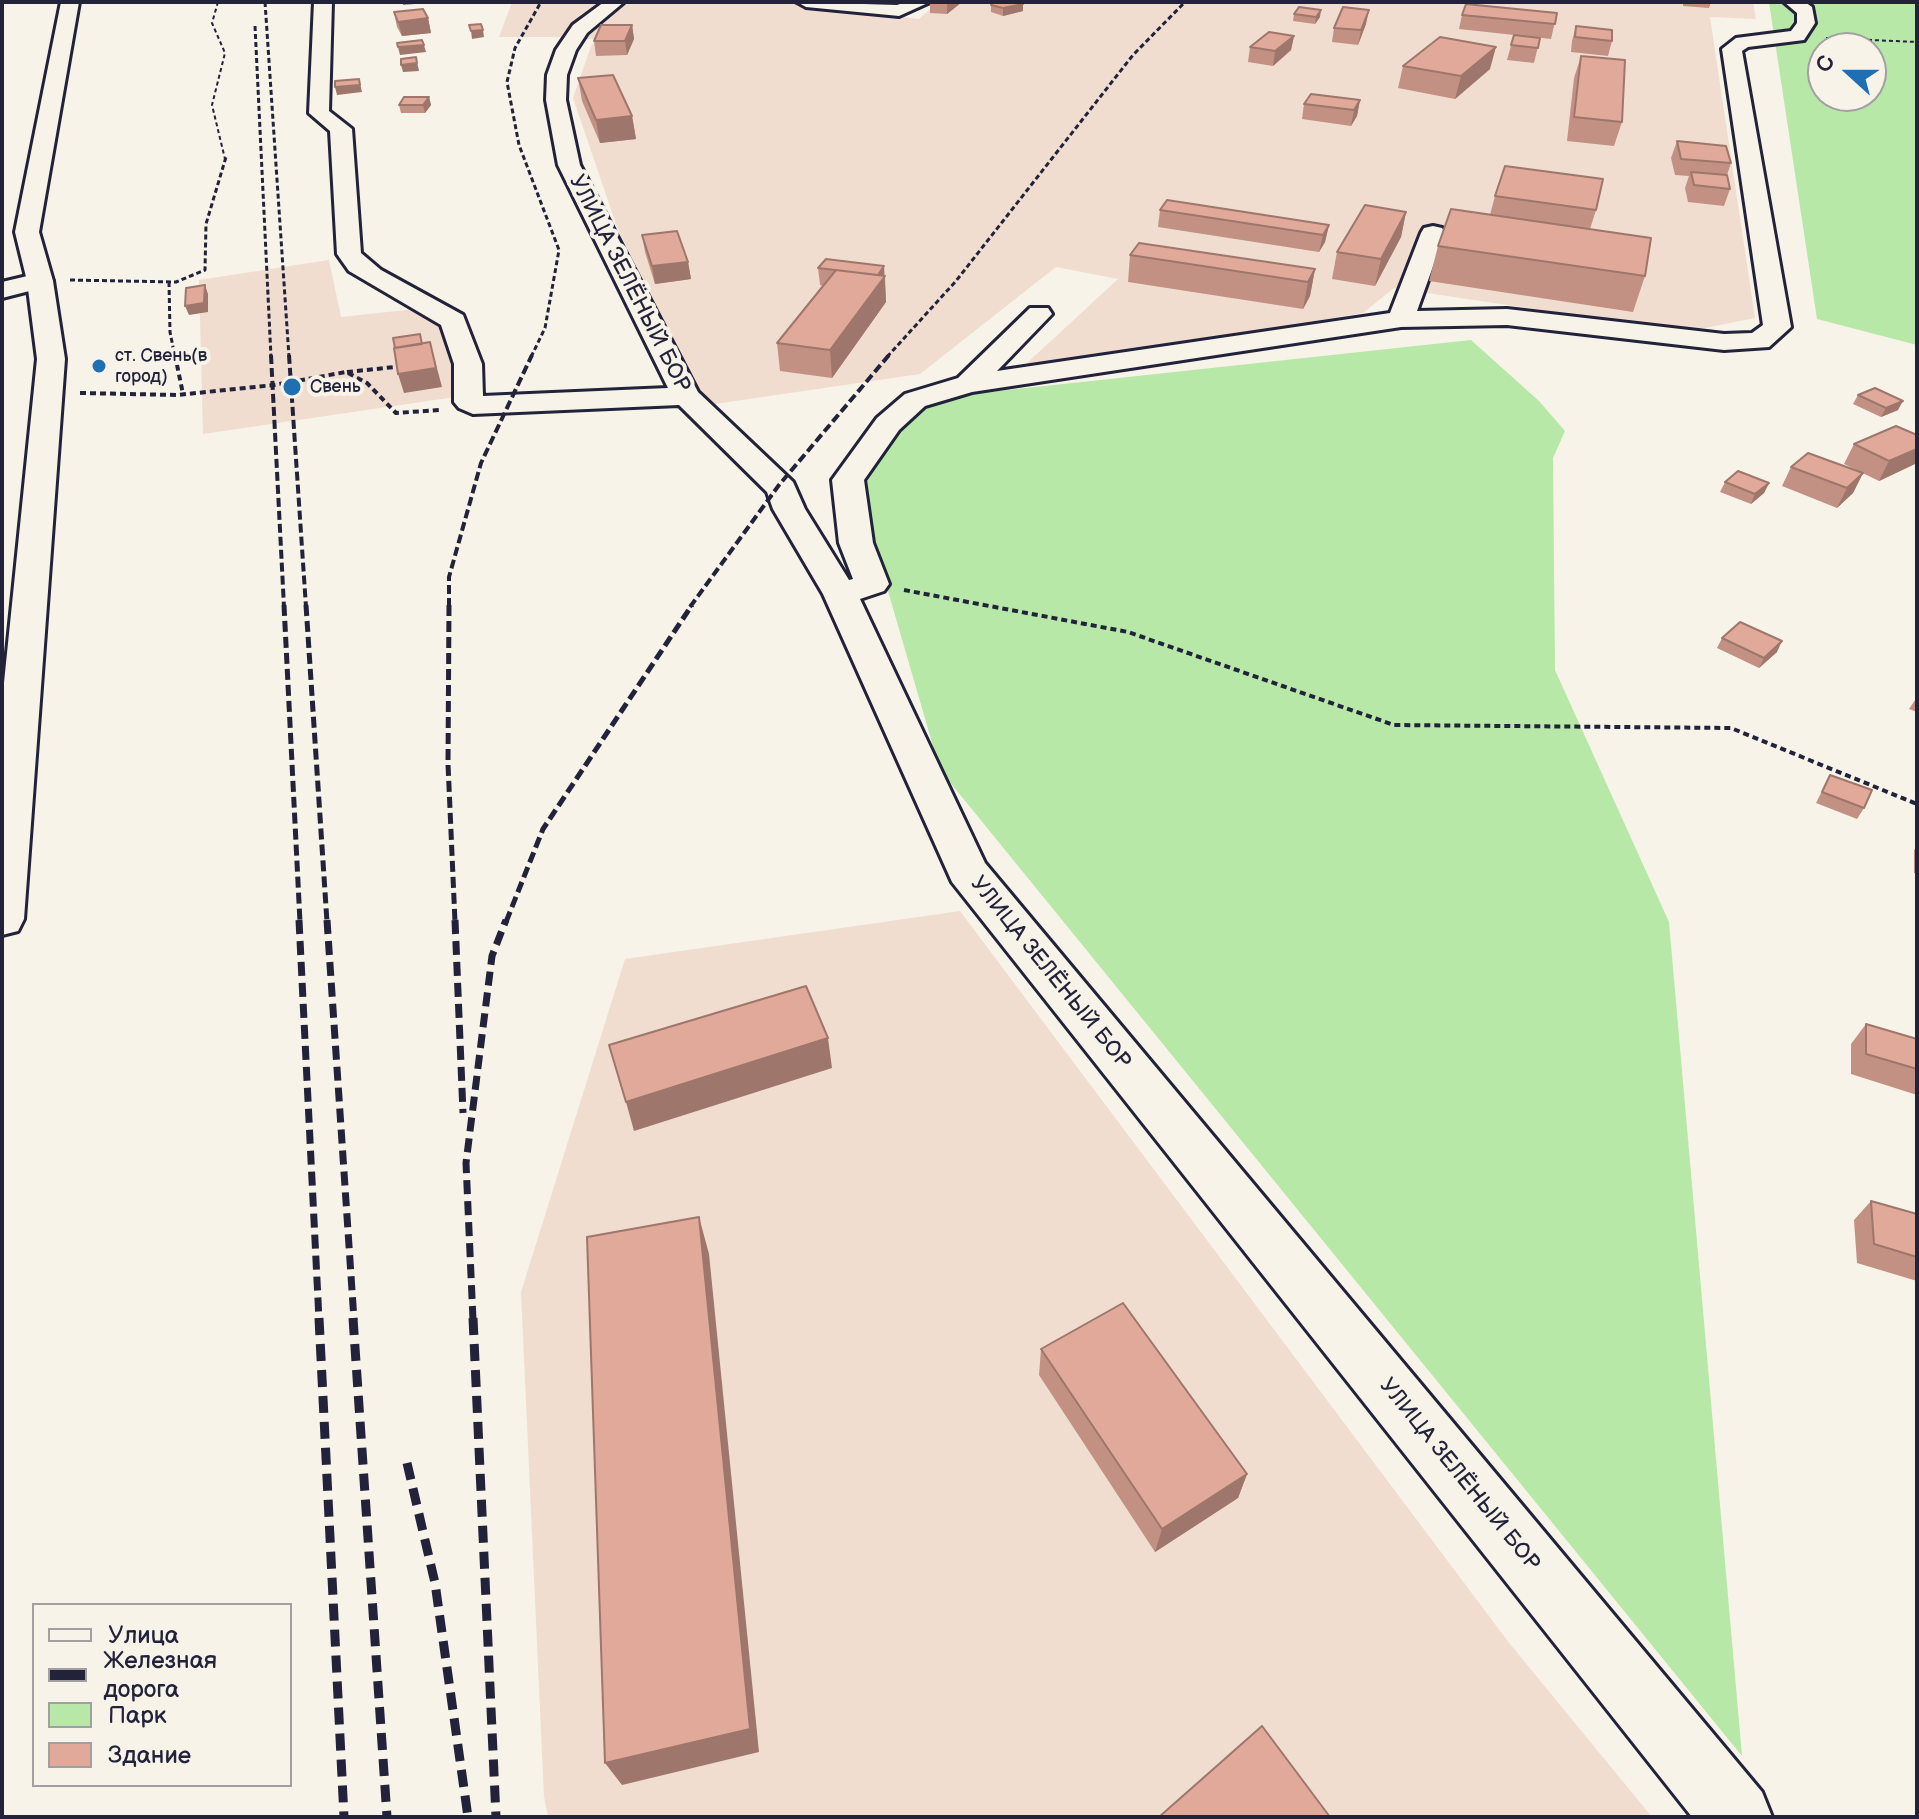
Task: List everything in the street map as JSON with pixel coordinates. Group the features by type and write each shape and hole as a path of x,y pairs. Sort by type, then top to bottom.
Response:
{"street":[{"path":"2,919 51,359 40,281 27,232 70,2"},
{"path":"323,2 319,113 341,129 349,254 372,275 453,321 468,364 469,402 481,407 686,396"},
{"name":"УЛИЦА ЗЕЛЁНЫЙ БОР","path":"615,2 603,8 580,29 566,50 557,75 556,100 569,165 686,396 782,489 789,509 856,589 967,871 1737,1817"},
{"path":"806,2 899,11 921,2"},
{"path":"856,589 856,543 848,480 888,424 915,400 968,384 1401,319 1507,317 1724,342 1759,341 1777,327 1732,49 1743,42 1797,36 1806,23 1806,11 1793,2"},
{"path":"1401,319 1433,233"},
{"path":"2,290 40,281"},
{"path":"968,384 1039,314"}],"path":[{"path":"40,281 95,279 169,282 205,270 206,224 226,155 212,105 225,53 212,23 218,2"},
{"path":"1797,36 1917,42"},
{"path":"169,282 170,332 183,394"},
{"path":"46,421 64,417 68,393 183,394 274,385 395,367"},
{"path":"346,372 367,383 396,413 481,407"},
{"path":"856,589 1128,632 1394,725 1731,728 1917,804"}],"shaded area":[{"path":"512,2 599,2 579,16 565,37 499,37"},
{"path":"629,2 777,2 919,19 938,2 1753,2 1756,19 1710,17 1755,318 1705,328 1668,329 1394,288 1363,313 1038,368 1026,364 1118,279 1056,267 920,374 708,405 698,392 617,227 573,98 596,39 585,39 603,18"},
{"path":"329,260 341,317 443,306 462,396 203,434 199,280"},
{"path":"960,911 1510,1644 1652,1817 548,1817 544,1797 521,1292 625,959"}],"green space":[{"path":"1769,2 1917,2 1917,345 1817,319"},
{"path":"1471,340 1539,401 1565,431 1553,458 1555,670 1669,922 1742,1756 940,770 856,481 924,399"}],"building":[{"path":"993,2 1023,4 1003,8 991,5"},
{"path":"1466,4 1557,13 1555,24 1462,15"},
{"path":"1299,7 1321,10 1316,17 1294,14"},
{"path":"1343,7 1369,10 1361,30 1334,28"},
{"path":"423,9 428,18 398,22 394,12"},
{"path":"481,24 483,30 471,31 469,25"},
{"path":"601,25 632,25 625,41 594,41"},
{"path":"1576,26 1612,30 1612,41 1575,37"},
{"path":"1269,32 1294,36 1275,51 1250,47"},
{"path":"1514,35 1540,38 1538,48 1511,45"},
{"path":"1440,37 1496,47 1461,76 1403,66"},
{"path":"422,40 424,45 398,47 397,43"},
{"path":"1581,56 1625,60 1622,122 1574,117"},
{"path":"416,57 417,63 401,65 401,59"},
{"path":"613,75 632,116 596,120 578,78"},
{"path":"359,79 360,85 335,87 335,81"},
{"path":"1311,94 1360,100 1354,110 1304,104"},
{"path":"404,97 429,97 423,105 399,105"},
{"path":"1677,141 1726,146 1731,163 1681,159"},
{"path":"1505,166 1603,179 1596,210 1495,196"},
{"path":"1691,172 1727,175 1730,189 1694,185"},
{"path":"1167,200 1329,225 1323,235 1160,210"},
{"path":"1365,205 1406,212 1381,259 1337,252"},
{"path":"1451,209 1651,238 1645,276 1438,246"},
{"path":"677,231 688,262 652,266 642,235"},
{"path":"1139,243 1315,269 1308,282 1130,255"},
{"path":"826,259 884,266 878,275 818,268"},
{"path":"836,270 885,276 830,350 777,343"},
{"path":"205,285 204,303 185,306 186,288"},
{"path":"420,334 422,344 395,348 393,338"},
{"path":"430,342 436,368 398,374 394,348"},
{"path":"1875,388 1903,401 1886,408 1858,395"},
{"path":"1896,426 1917,435 1917,449 1889,461 1854,444"},
{"path":"1808,453 1863,473 1847,488 1791,467"},
{"path":"1738,471 1769,483 1755,494 1725,482"},
{"path":"1740,622 1782,641 1764,658 1722,638"},
{"path":"1830,775 1872,790 1864,808 1822,792"},
{"path":"806,986 828,1038 626,1102 609,1045"},
{"path":"1866,1024 1917,1039 1917,1069 1866,1054"},
{"path":"1871,1201 1917,1214 1917,1257 1874,1244"},
{"path":"699,1217 750,1729 605,1763 587,1237"},
{"path":"1123,1303 1247,1474 1162,1529 1041,1349"},
{"path":"1262,1726 1330,1817 1159,1817"}],"railway":[{"path":"265,2 289,357"},
{"path":"531,357 545,328 559,250 519,145 507,82 515,48 541,2"},
{"path":"887,357 956,281 1133,55 1185,2"},
{"path":"255,26 271,357"},
{"path":"271,355 284,607"},
{"path":"289,355 306,607"},
{"path":"449,605 449,577 481,463 532,355"},
{"path":"690,607 779,485 889,355"},
{"path":"284,605 300,922"},
{"path":"306,605 327,922"},
{"path":"449,605 448,764 455,922"},
{"path":"506,922 543,829 692,605"},
{"path":"299,920 319,1320"},
{"path":"327,920 354,1320"},
{"path":"455,920 463,1113"},
{"path":"473,1320 466,1163 492,956 506,920"},
{"path":"319,1318 344,1817"},
{"path":"353,1318 387,1817"},
{"path":"473,1318 496,1817"},
{"path":"407,1463 435,1583 468,1817"}],"place":[{"name":"ст. Свень(в город)","path":"99,366"},
{"name":"Свень","path":"292,387"}]}
